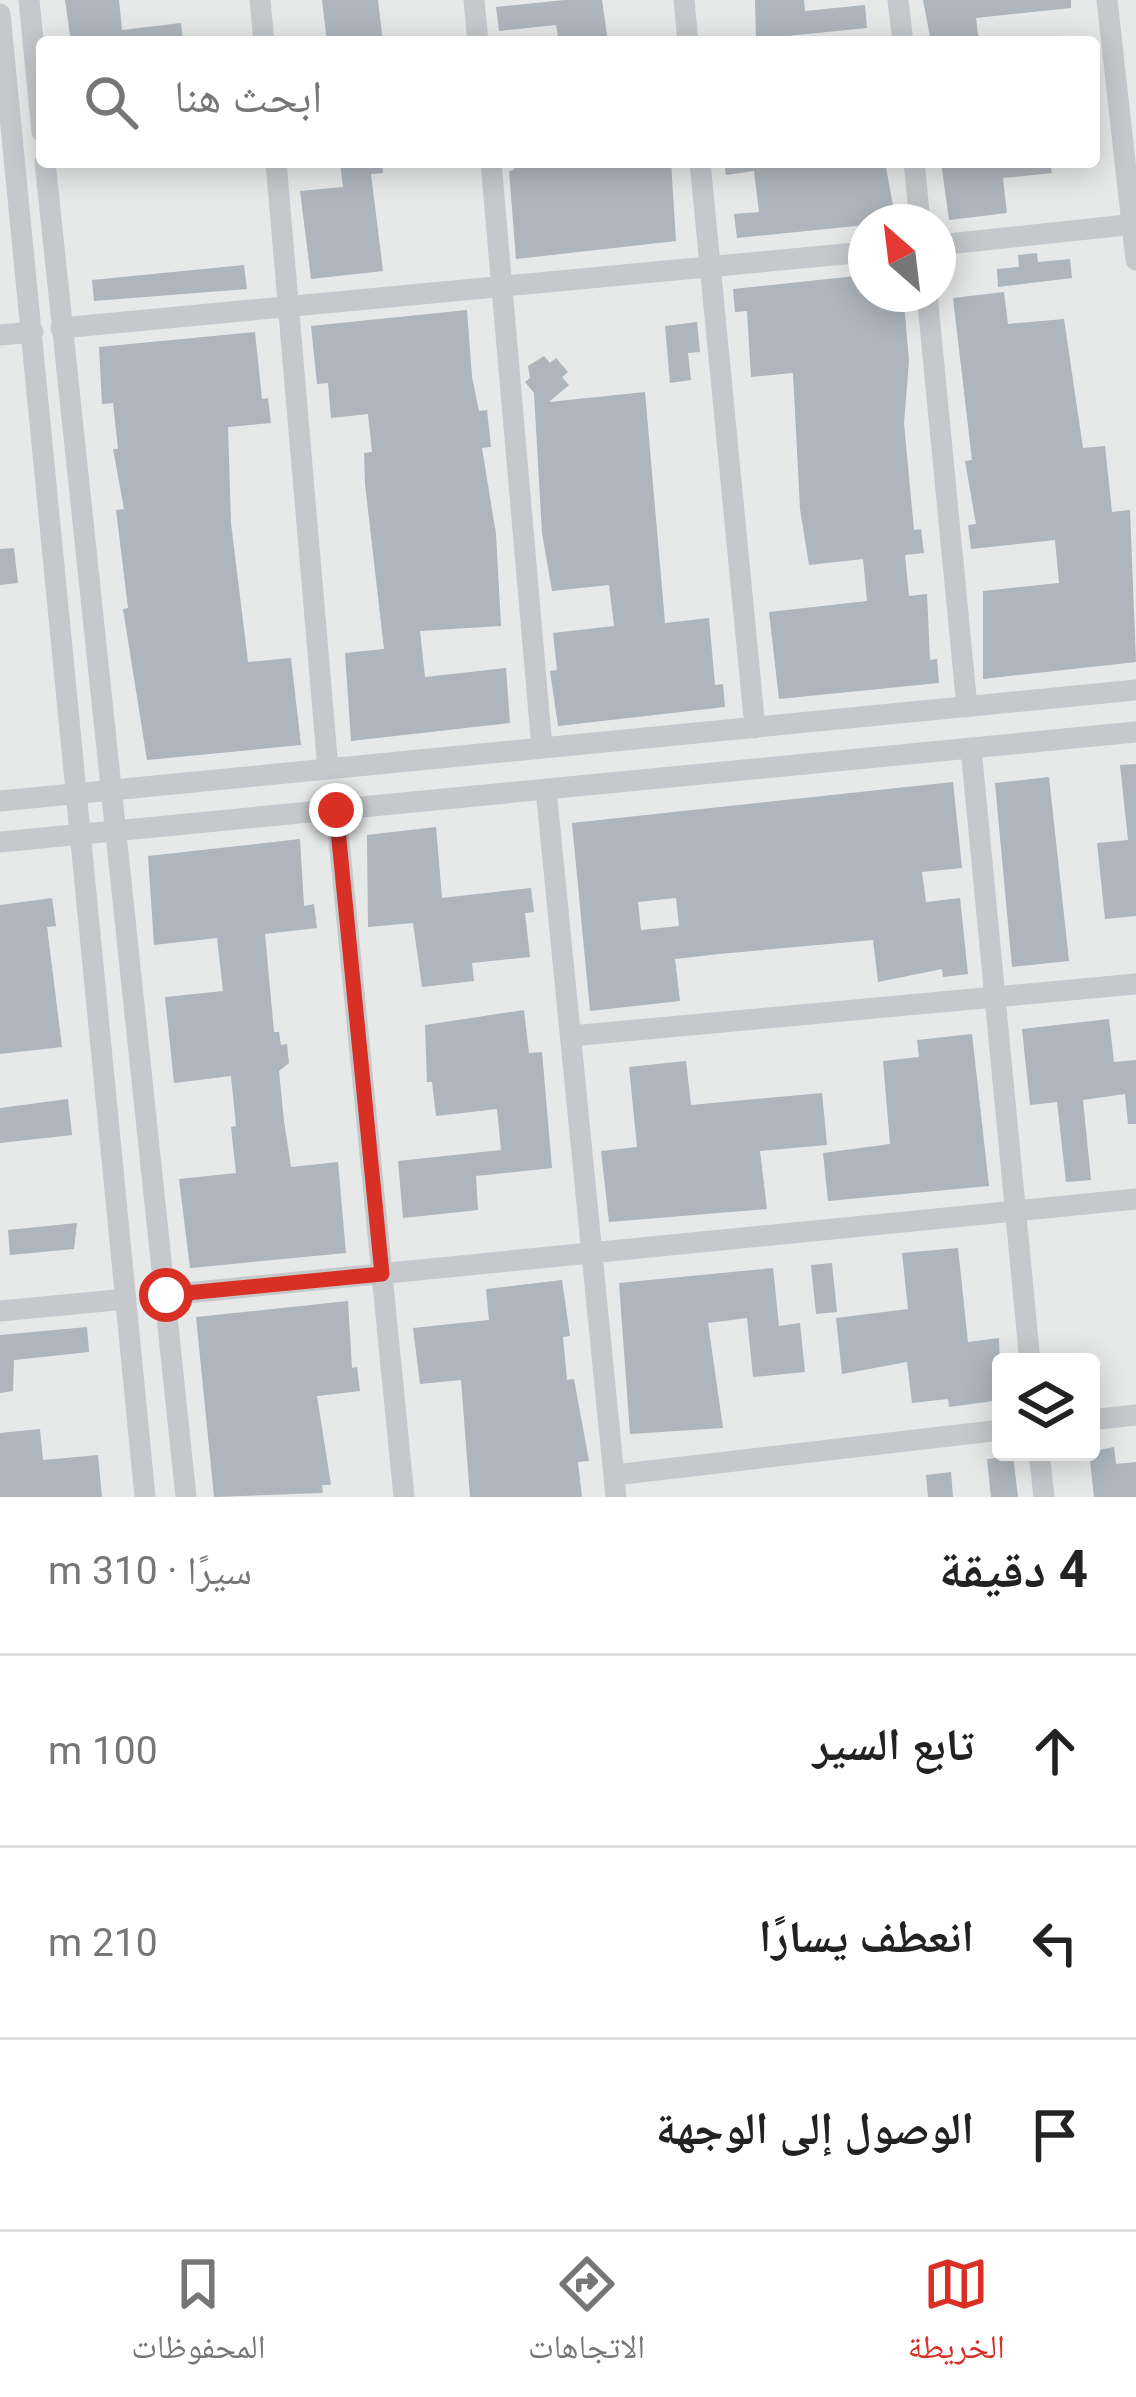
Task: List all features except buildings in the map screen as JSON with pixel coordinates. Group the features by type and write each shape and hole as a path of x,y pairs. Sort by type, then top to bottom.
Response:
{"street":[{"path":"29,0 36,71"},
{"path":"260,0 263,36"},
{"path":"474,0 477,36"},
{"path":"684,0 687,36"},
{"path":"898,0 901,36"},
{"path":"1107,0 1136,260"},
{"path":"0,14 145,1497"},
{"path":"46,168 186,1497"},
{"path":"277,168 328,769"},
{"path":"491,168 542,748"},
{"path":"701,168 755,728"},
{"path":"915,168 918,204"},
{"path":"956,243 1134,225"},
{"path":"62,328 848,254"},
{"path":"929,312 967,707"},
{"path":"0,335 33,332"},
{"path":"0,801 1136,691"},
{"path":"0,842 1136,732"},
{"path":"971,748 1029,1353"},
{"path":"546,789 615,1486 992,1431"},
{"path":"336,810 404,1497"},
{"path":"571,1036 1136,983"},
{"path":"166,1295 1136,1199"},
{"path":"0,1311 126,1299"},
{"path":"1100,1419 1136,1415"},
{"path":"1040,1461 1044,1497"}],"shaded area":[{"path":"0,0 1136,0 1136,1497 0,1497"}],"route":[{"path":"166,1295 382,1274 336,810"}]}
